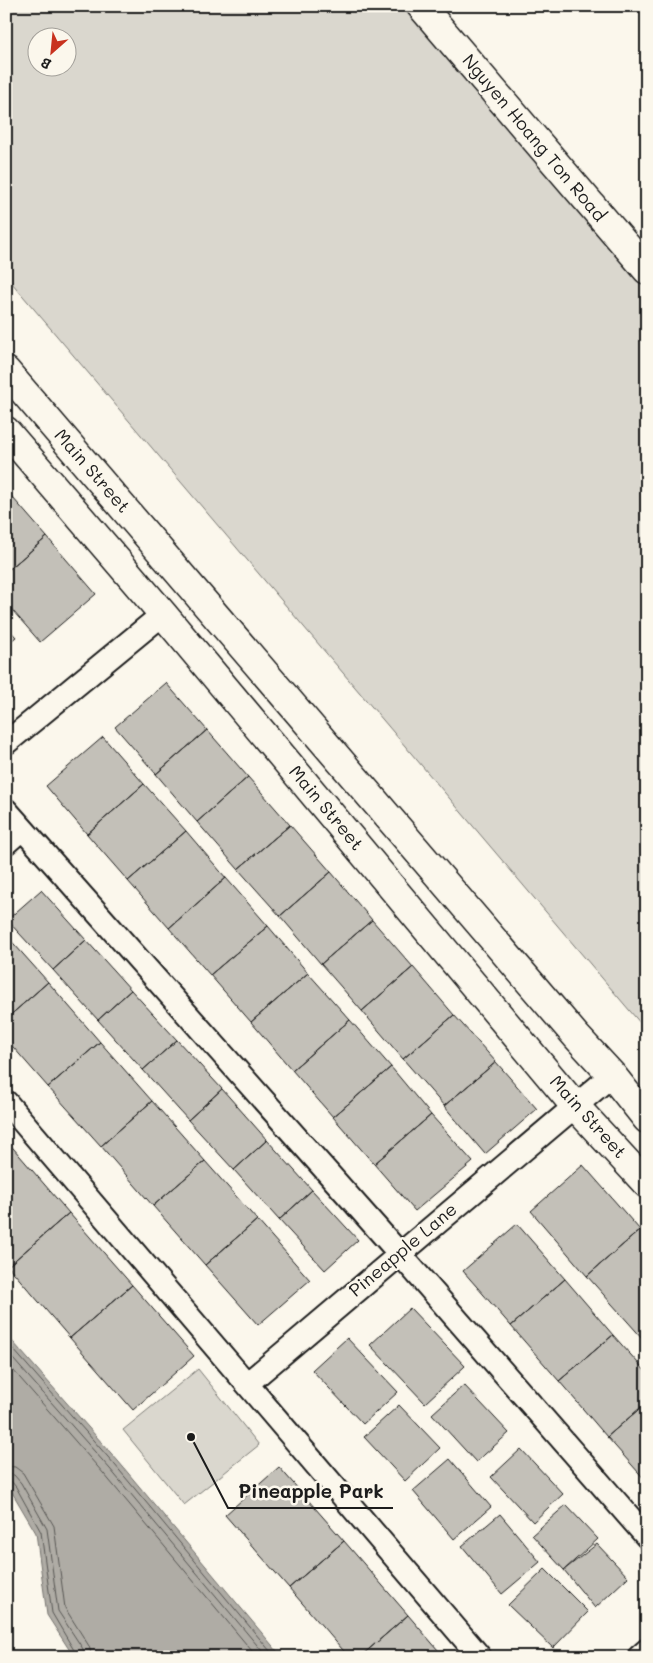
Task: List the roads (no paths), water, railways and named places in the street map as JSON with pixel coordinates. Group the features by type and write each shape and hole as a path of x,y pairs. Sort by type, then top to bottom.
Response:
{"street":[{"name":"Nguyen Hoang Ton Road","path":"422,6 647,270"},
{"name":"Main Street","path":"6,371 576,1036 612,1075 647,1119"},
{"name":"Main Street","path":"6,431 163,614 568,1112 647,1184"},
{"path":"6,743 163,614"},
{"path":"6,810 14,836 399,1253 647,1537"},
{"name":"Pineapple Lane","path":"248,1384 399,1253 612,1075"},
{"path":"6,1102 480,1657"},
{"path":"639,1657 647,1650"}],"water":[{"path":"6,1334 118,1461 282,1657 74,1657 47,1615 36,1533 6,1482"}],"place":[{"name":"Pineapple Park","path":"191,1437"}]}
